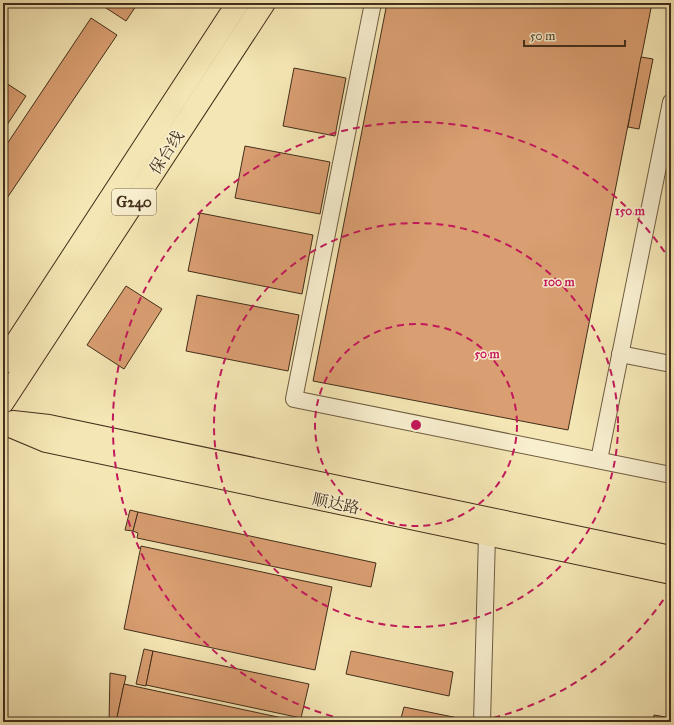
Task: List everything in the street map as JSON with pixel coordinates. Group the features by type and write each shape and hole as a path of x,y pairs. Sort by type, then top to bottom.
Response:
{"highway":[{"name":"保台线","path":"3,363 238,3"},
{"name":"保台线","path":"3,402 264,3"}],"main road":[{"name":"顺达路","path":"3,420 49,425 671,556"},
{"name":"顺达路","path":"3,424 46,442 671,574"}],"street":[{"path":"373,3 294,399 671,475"},
{"path":"599,460 670,109"},
{"path":"620,354 671,364"},
{"path":"482,722 487,535"}],"building":[{"path":"138,3 126,21 100,4"},
{"path":"387,3 652,3 568,430 313,381"},
{"path":"91,18 117,35 3,204 3,150"},
{"path":"641,57 653,59 639,129 628,127"},
{"path":"294,68 346,78 335,136 283,126"},
{"path":"3,81 26,96 3,131"},
{"path":"245,146 330,162 320,214 235,198"},
{"path":"200,213 313,235 302,294 188,271"},
{"path":"126,286 162,309 124,369 87,345"},
{"path":"197,295 299,315 288,371 186,351"},
{"path":"130,510 138,512 133,531 125,530"},
{"path":"138,512 376,563 371,587 137,538 138,533 133,531"},
{"path":"141,546 332,587 315,670 124,629"},
{"path":"144,649 153,651 146,686 136,684"},
{"path":"153,651 309,684 301,718 146,685"},
{"path":"351,651 453,672 449,696 346,674"},
{"path":"110,673 126,676 116,722 109,722"},
{"path":"124,684 301,722 116,722"},
{"path":"404,707 463,719 463,722 400,722"},
{"path":"654,715 671,718 671,722 653,722"}]}
